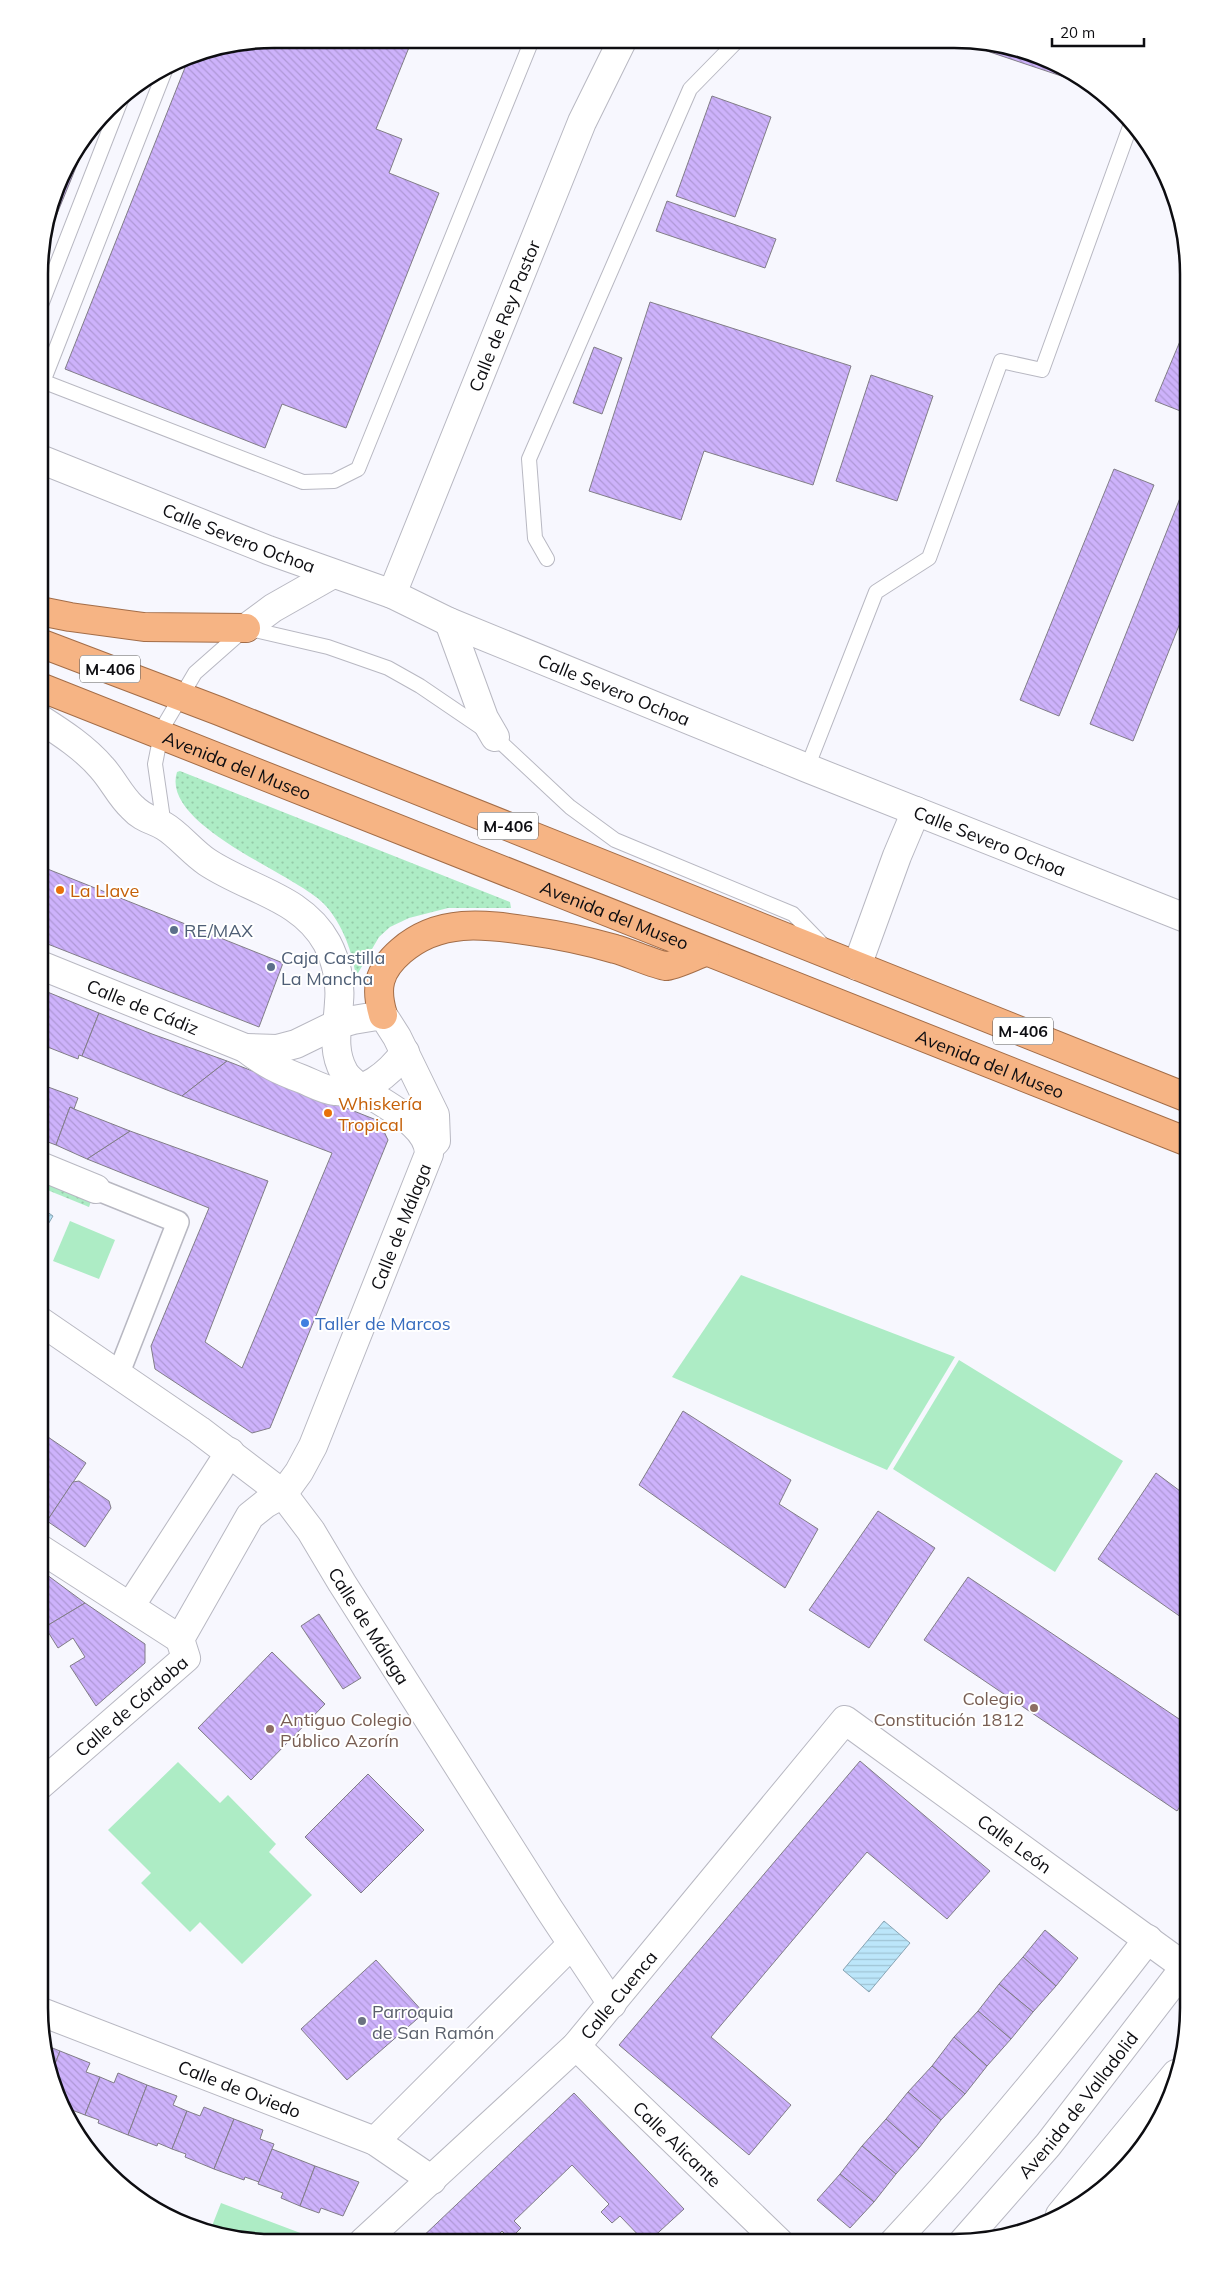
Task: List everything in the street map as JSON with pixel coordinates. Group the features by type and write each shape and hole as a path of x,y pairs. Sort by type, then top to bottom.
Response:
{"highway":[{"path":"48,613 79,619 144,627 246,628"},
{"name":"M-406","path":"48,646 180,696 1180,1095"},
{"name":"Avenida del Museo","path":"48,690 1180,1139"},
{"path":"383,1015 378,998 378,987 388,964 411,942 428,933 442,929 474,925 546,933 614,948 666,966 705,952"}],"street":[{"name":"Calle de Rey Pastor","path":"392,594 582,122 619,48"},
{"name":"Calle Severo Ochoa","path":"48,462 333,574 392,594 449,622 807,768 1180,916"},
{"path":"246,628 273,608 333,574"},
{"path":"449,622 484,718 495,737"},
{"name":"Calle de Málaga","path":"48,724 71,740 101,767 131,807 147,820 164,826 206,861 298,909 320,931 336,966 339,1002 335,1025 337,1050 345,1073 362,1088 408,1119 429,1148 429,1154 313,1446 300,1472 283,1494 311,1531 571,1945 612,2004"},
{"path":"846,962 897,856 916,811"},
{"name":"Calle de Cádiz","path":"48,968 245,1048 269,1066 332,1091 362,1088"},
{"path":"335,1025 383,1015"},
{"name":"Calle de Málaga","path":"383,1015 405,1052 435,1115 436,1141 429,1148"},
{"name":"Calle de Cádiz","path":"245,1048 277,1049 296,1044 335,1025"},
{"path":"362,1088 380,1079 405,1052"},
{"path":"48,1169 178,1222 118,1376"},
{"path":"48,1327 230,1452 283,1494"},
{"path":"131,1605 230,1452"},
{"name":"Calle de Córdoba","path":"48,1778 186,1658 180,1639 250,1516 265,1504 283,1494"},
{"path":"48,1554 131,1605 180,1639"},
{"name":"Calle León","path":"845,1720 1180,1961"},
{"name":"Calle Cuenca","path":"372,2234 576,2046 845,1720"},
{"path":"901,2234 999,2124 1088,2016 1148,1939"},
{"path":"375,2141 571,1945"},
{"name":"Avenida de Valladolid","path":"970,2234 1048,2145 1180,1973"},
{"name":"Calle de Oviedo","path":"48,2015 375,2141 432,2180"},
{"name":"Calle Alicante","path":"576,2046 771,2234"},
{"path":"1072,2200 1165,2088"}],"lane":[{"path":"48,387 303,482 334,481 358,470 529,48"},
{"path":"547,559 535,538 529,459 690,89 730,48"},
{"path":"48,366 162,77"},
{"path":"48,287 116,112"},
{"path":"807,768 876,592 929,558 1001,361 1042,370 1128,131"},
{"path":"164,826 155,764 162,736 180,696 194,673 246,628 328,647 388,668 420,686 495,737 570,807 615,840 793,914 846,962"}],"green space":[{"path":"180,771 510,902 511,908 448,908 409,918 390,927 379,937 358,973 355,971 351,953 340,926 323,903 307,891 232,846 208,829 188,811 177,792 177,772"},
{"path":"48,1178 93,1196 89,1207 48,1190"},
{"path":"70,1221 115,1240 99,1279 53,1261"},
{"path":"741,1275 955,1357 887,1470 672,1377"},
{"path":"959,1360 1123,1461 1055,1572 893,1469"},
{"path":"178,1762 220,1803 228,1795 276,1844 269,1852 312,1895 242,1964 200,1922 190,1932 141,1883 151,1873 108,1830"},
{"path":"221,2203 303,2234 244,2233 212,2226"}],"water":[{"path":"48,1213 53,1216 48,1224"},
{"path":"884,1921 910,1943 869,1992 843,1970"}],"building":[{"path":"409,48 376,129 402,139 389,173 439,193 346,428 282,404 265,448 65,369 186,66 215,55 244,49"},
{"path":"980,49 1012,55 1040,65 1064,77"},
{"path":"712,96 771,117 735,217 676,196"},
{"path":"80,158 54,222 65,187"},
{"path":"667,201 776,239 765,268 656,231"},
{"path":"650,302 851,366 813,485 704,451 681,520 589,491"},
{"path":"1180,341 1180,411 1155,401"},
{"path":"594,347 622,358 602,414 573,403"},
{"path":"871,375 933,396 897,501 836,481"},
{"path":"1114,469 1154,485 1059,716 1020,700"},
{"path":"1180,498 1180,623 1133,741 1090,724"},
{"path":"48,869 283,963 259,1027 48,944"},
{"path":"48,992 99,1013 82,1056 79,1055 78,1059 48,1047"},
{"path":"99,1013 227,1061 182,1096 82,1056"},
{"path":"227,1061 379,1121 388,1140 270,1428 252,1433 155,1369 151,1346 209,1208 87,1159 130,1131 268,1181 205,1342 242,1368 332,1153 182,1096"},
{"path":"48,1087 78,1098 74,1109 70,1107 56,1145 48,1142"},
{"path":"70,1107 130,1131 87,1159 56,1145"},
{"path":"683,1411 791,1480 779,1504 818,1529 785,1588 639,1485"},
{"path":"48,1437 86,1463 48,1520"},
{"path":"1156,1473 1180,1491 1180,1616 1098,1559"},
{"path":"79,1481 109,1501 111,1508 85,1547 48,1522 73,1482"},
{"path":"878,1511 935,1548 869,1648 809,1610"},
{"path":"48,1576 85,1603 48,1625"},
{"path":"968,1577 1180,1720 1180,1807 1177,1811 924,1640"},
{"path":"85,1603 145,1644 145,1663 96,1706 70,1666 85,1657 73,1638 58,1648 48,1632 48,1625"},
{"path":"319,1614 361,1678 343,1689 301,1626"},
{"path":"272,1652 325,1704 251,1780 198,1728"},
{"path":"860,1761 990,1871 947,1919 867,1852 711,2037 791,2105 749,2155 619,2045"},
{"path":"368,1774 424,1830 361,1893 305,1837"},
{"path":"1045,1930 1078,1958 1056,1986 1023,1957"},
{"path":"1023,1957 1056,1986 1033,2012 999,1984"},
{"name":"Parroquia de San Ramón","path":"376,1960 424,2013 347,2080 301,2029"},
{"path":"999,1984 1033,2012 1011,2039 978,2011"},
{"path":"978,2011 1011,2039 987,2066 954,2037"},
{"path":"954,2037 987,2066 965,2094 932,2066"},
{"path":"51,2047 60,2051 55,2065"},
{"path":"60,2051 90,2063 86,2072 100,2077 85,2115 72,2110 55,2065"},
{"path":"932,2066 965,2094 941,2120 908,2092"},
{"path":"118,2073 147,2085 128,2135 98,2123 99,2120 85,2115 100,2077 114,2083"},
{"path":"147,2085 177,2096 173,2105 187,2111 172,2149 158,2143 157,2146 128,2135"},
{"path":"908,2092 941,2120 919,2148 886,2119"},
{"path":"574,2093 684,2209 657,2234 637,2234 620,2216 612,2223 601,2212 609,2204 572,2165 514,2221 521,2228 515,2234 505,2234 502,2231 499,2234 425,2234"},
{"path":"204,2107 234,2119 214,2169 185,2157 186,2154 172,2149 187,2111 200,2116"},
{"path":"234,2119 263,2130 260,2139 274,2144 259,2182 245,2177 244,2180 214,2169"},
{"path":"886,2119 919,2148 896,2174 862,2146"},
{"path":"862,2146 896,2174 874,2202 840,2174"},
{"path":"272,2149 315,2166 300,2206 281,2198 283,2193 258,2184"},
{"path":"315,2166 359,2182 343,2216 321,2208 319,2213 300,2206"},
{"path":"840,2174 874,2202 850,2228 817,2200"}],"place":[{"name":"La Llave","path":"60,890"},
{"name":"RE/MAX","path":"174,930"},
{"name":"Caja Castilla La Mancha","path":"271,967"},
{"name":"Whiskería Tropical","path":"328,1113"},
{"name":"Taller de Marcos","path":"305,1323"},
{"name":"Colegio Constitución 1812","path":"1034,1708"},
{"name":"Antiguo Colegio Público Azorín","path":"270,1729"},
{"name":"Parroquia de San Ramón","path":"362,2021"}]}
